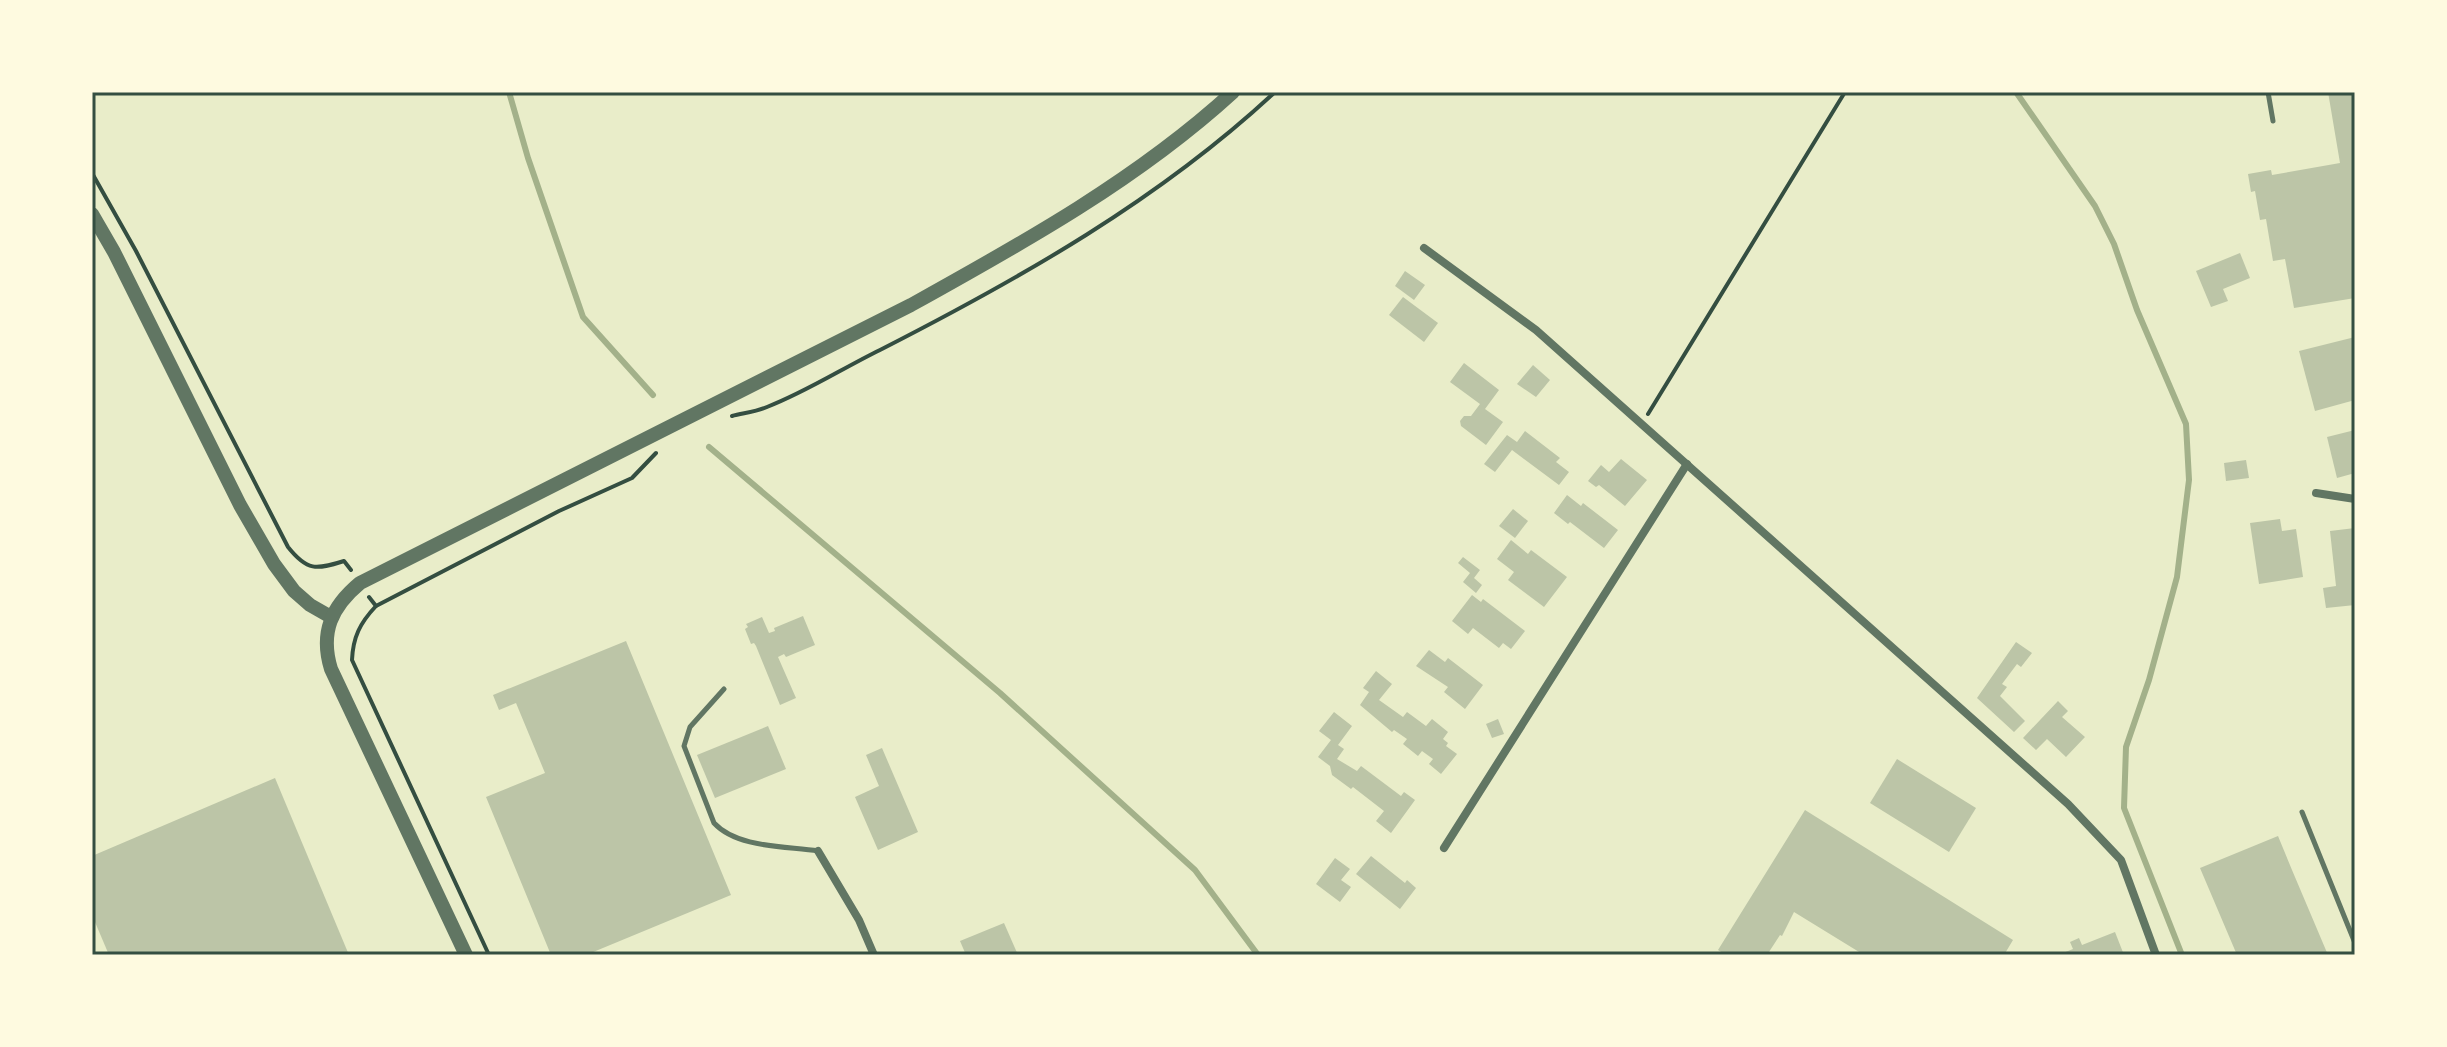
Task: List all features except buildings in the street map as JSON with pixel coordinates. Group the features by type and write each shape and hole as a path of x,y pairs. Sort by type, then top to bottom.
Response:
{"street":[{"path":"466,955 331,669 326,643 331,617 338,604 360,583 911,305 993,259 1076,210 1159,152 1233,92"},
{"path":"92,214 240,505 274,564 294,591 331,617"},
{"path":"1424,248 1536,330 2068,804 2121,860 2156,955"},
{"path":"1444,848 1687,464"},
{"path":"2316,493 2355,499"},
{"path":"818,851 859,920 874,955"}],"lane":[{"path":"2268,92 2273,121"},
{"path":"724,689 690,727 684,746 714,823 722,832 750,841 818,851"},
{"path":"2302,812 2355,943"}],"path":[{"path":"1641,422 1845,92"},
{"path":"92,173 136,251 288,547"},
{"path":"352,660 489,955"}],"waterway":[{"path":"509,92 528,158 583,317 653,395"},
{"path":"2016,92 2095,206 2114,244 2137,310 2186,424 2189,480 2177,577 2149,680 2126,747 2124,808 2182,955"},
{"path":"709,447 1000,693 1195,870 1258,955"}]}
